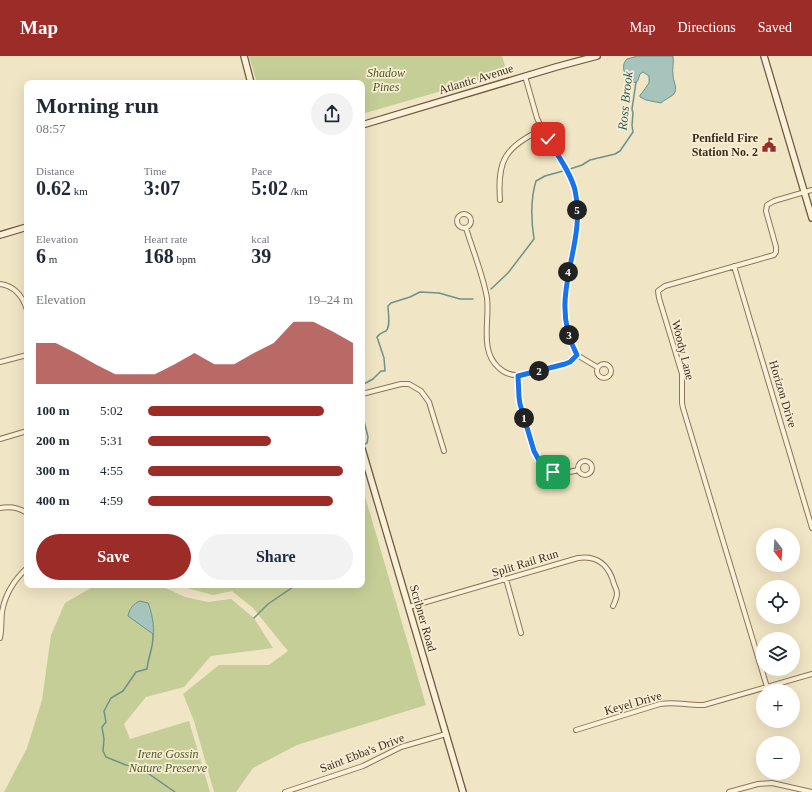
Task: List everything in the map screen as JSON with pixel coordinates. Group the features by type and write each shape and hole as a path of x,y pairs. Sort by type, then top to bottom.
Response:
{"street":[{"path":"244,56 250,80"},
{"name":"Atlantic Avenue","path":"365,124 597,56"},
{"path":"764,56 812,218"},
{"path":"525,76 537,118 569,174 576,198 576,230 567,278 564,304 568,331 577,355 597,367"},
{"path":"500,200 499,178 504,159 518,142 542,129"},
{"path":"804,193 812,190"},
{"name":"Woody Lane","path":"766,684 683,408 682,374 658,294 659,290 665,286 776,253 776,247 766,207 774,201 804,193"},
{"path":"0,235 24,228"},
{"path":"466,228 486,296 488,347 491,358 496,366 505,372 518,376 565,364 570,362 577,355"},
{"name":"Horizon Drive","path":"734,266 812,528"},
{"path":"0,284 9,287 20,295 24,301"},
{"path":"0,362 24,356"},
{"path":"518,376 520,404 537,457 541,464 553,472 565,473 578,470"},
{"path":"365,393 401,384 409,384 421,391 429,402 444,451"},
{"path":"0,439 24,432"},
{"name":"Scribner Road","path":"365,459 463,792"},
{"path":"0,508 14,507 24,511"},
{"name":"Split Rail Run","path":"409,607 578,558 591,557 604,564 612,575 617,594 613,606"},
{"path":"0,638 4,601 15,580 24,571"},
{"path":"506,579 521,633"},
{"name":"Keyel Drive","path":"777,684 812,674"},
{"name":"Keyel Drive","path":"576,730 668,702 696,706 704,705 756,690"},
{"name":"Saint Ebba's Drive","path":"285,792 368,764 399,748 446,734"},
{"path":"729,792 758,784 772,783 812,792"}],"green space":[{"name":"Shadow Pines","path":"249,56 502,56 507,72 365,113 365,80 256,80"},
{"path":"365,496 426,705 297,745 253,768 236,792 214,792 194,721 183,694 219,665 269,665 288,651 253,608 232,591 213,595 187,588 365,588"},
{"name":"Irene Gossin Nature Preserve","path":"91,588 166,588 185,597 208,602 231,599 254,618 273,648 211,656 184,687 146,697 124,724 130,739 189,721 210,792 4,792 27,748 42,700 51,635 65,603","holes":["136,602 146,613 152,623 152,633 132,618 129,612"]}],"water":[{"path":"638,56 673,56 673,77 676,89 674,94 661,103 646,100 640,97 649,83 649,76 643,72 640,74 636,83 629,79 624,69 627,59"},
{"path":"140,601 148,603 153,623 153,634 128,616 132,607"}],"waterway":[{"name":"Ross Brook","path":"570,169 582,165 590,160 615,154 620,151 633,132 632,109 636,82"},
{"name":"Ross Brook","path":"491,289 508,273 534,239 532,210 536,181 545,176 563,171"},
{"name":"Ross Brook","path":"365,383 373,379 381,371 385,371 384,358 377,337 388,329 388,306 391,303 420,292 439,293 460,299 473,299"},
{"name":"Ross Brook","path":"365,425 368,437 367,443 365,444"},
{"name":"Ross Brook","path":"254,618 268,604 292,588"},
{"path":"153,634 153,643 147,669 136,672 123,691 111,698 104,711 106,722 102,727 104,739 103,751 106,757 126,765 139,767 175,792"}],"place":[{"name":"Penfield Fire Station No. 2","path":"769,145"}],"route":[{"path":"548,139 569,174 575,190 577,205 576,230 567,278 564,304 570,339 577,355 570,362 565,364 518,376 518,388 520,404 534,451 541,464 553,472"}]}
